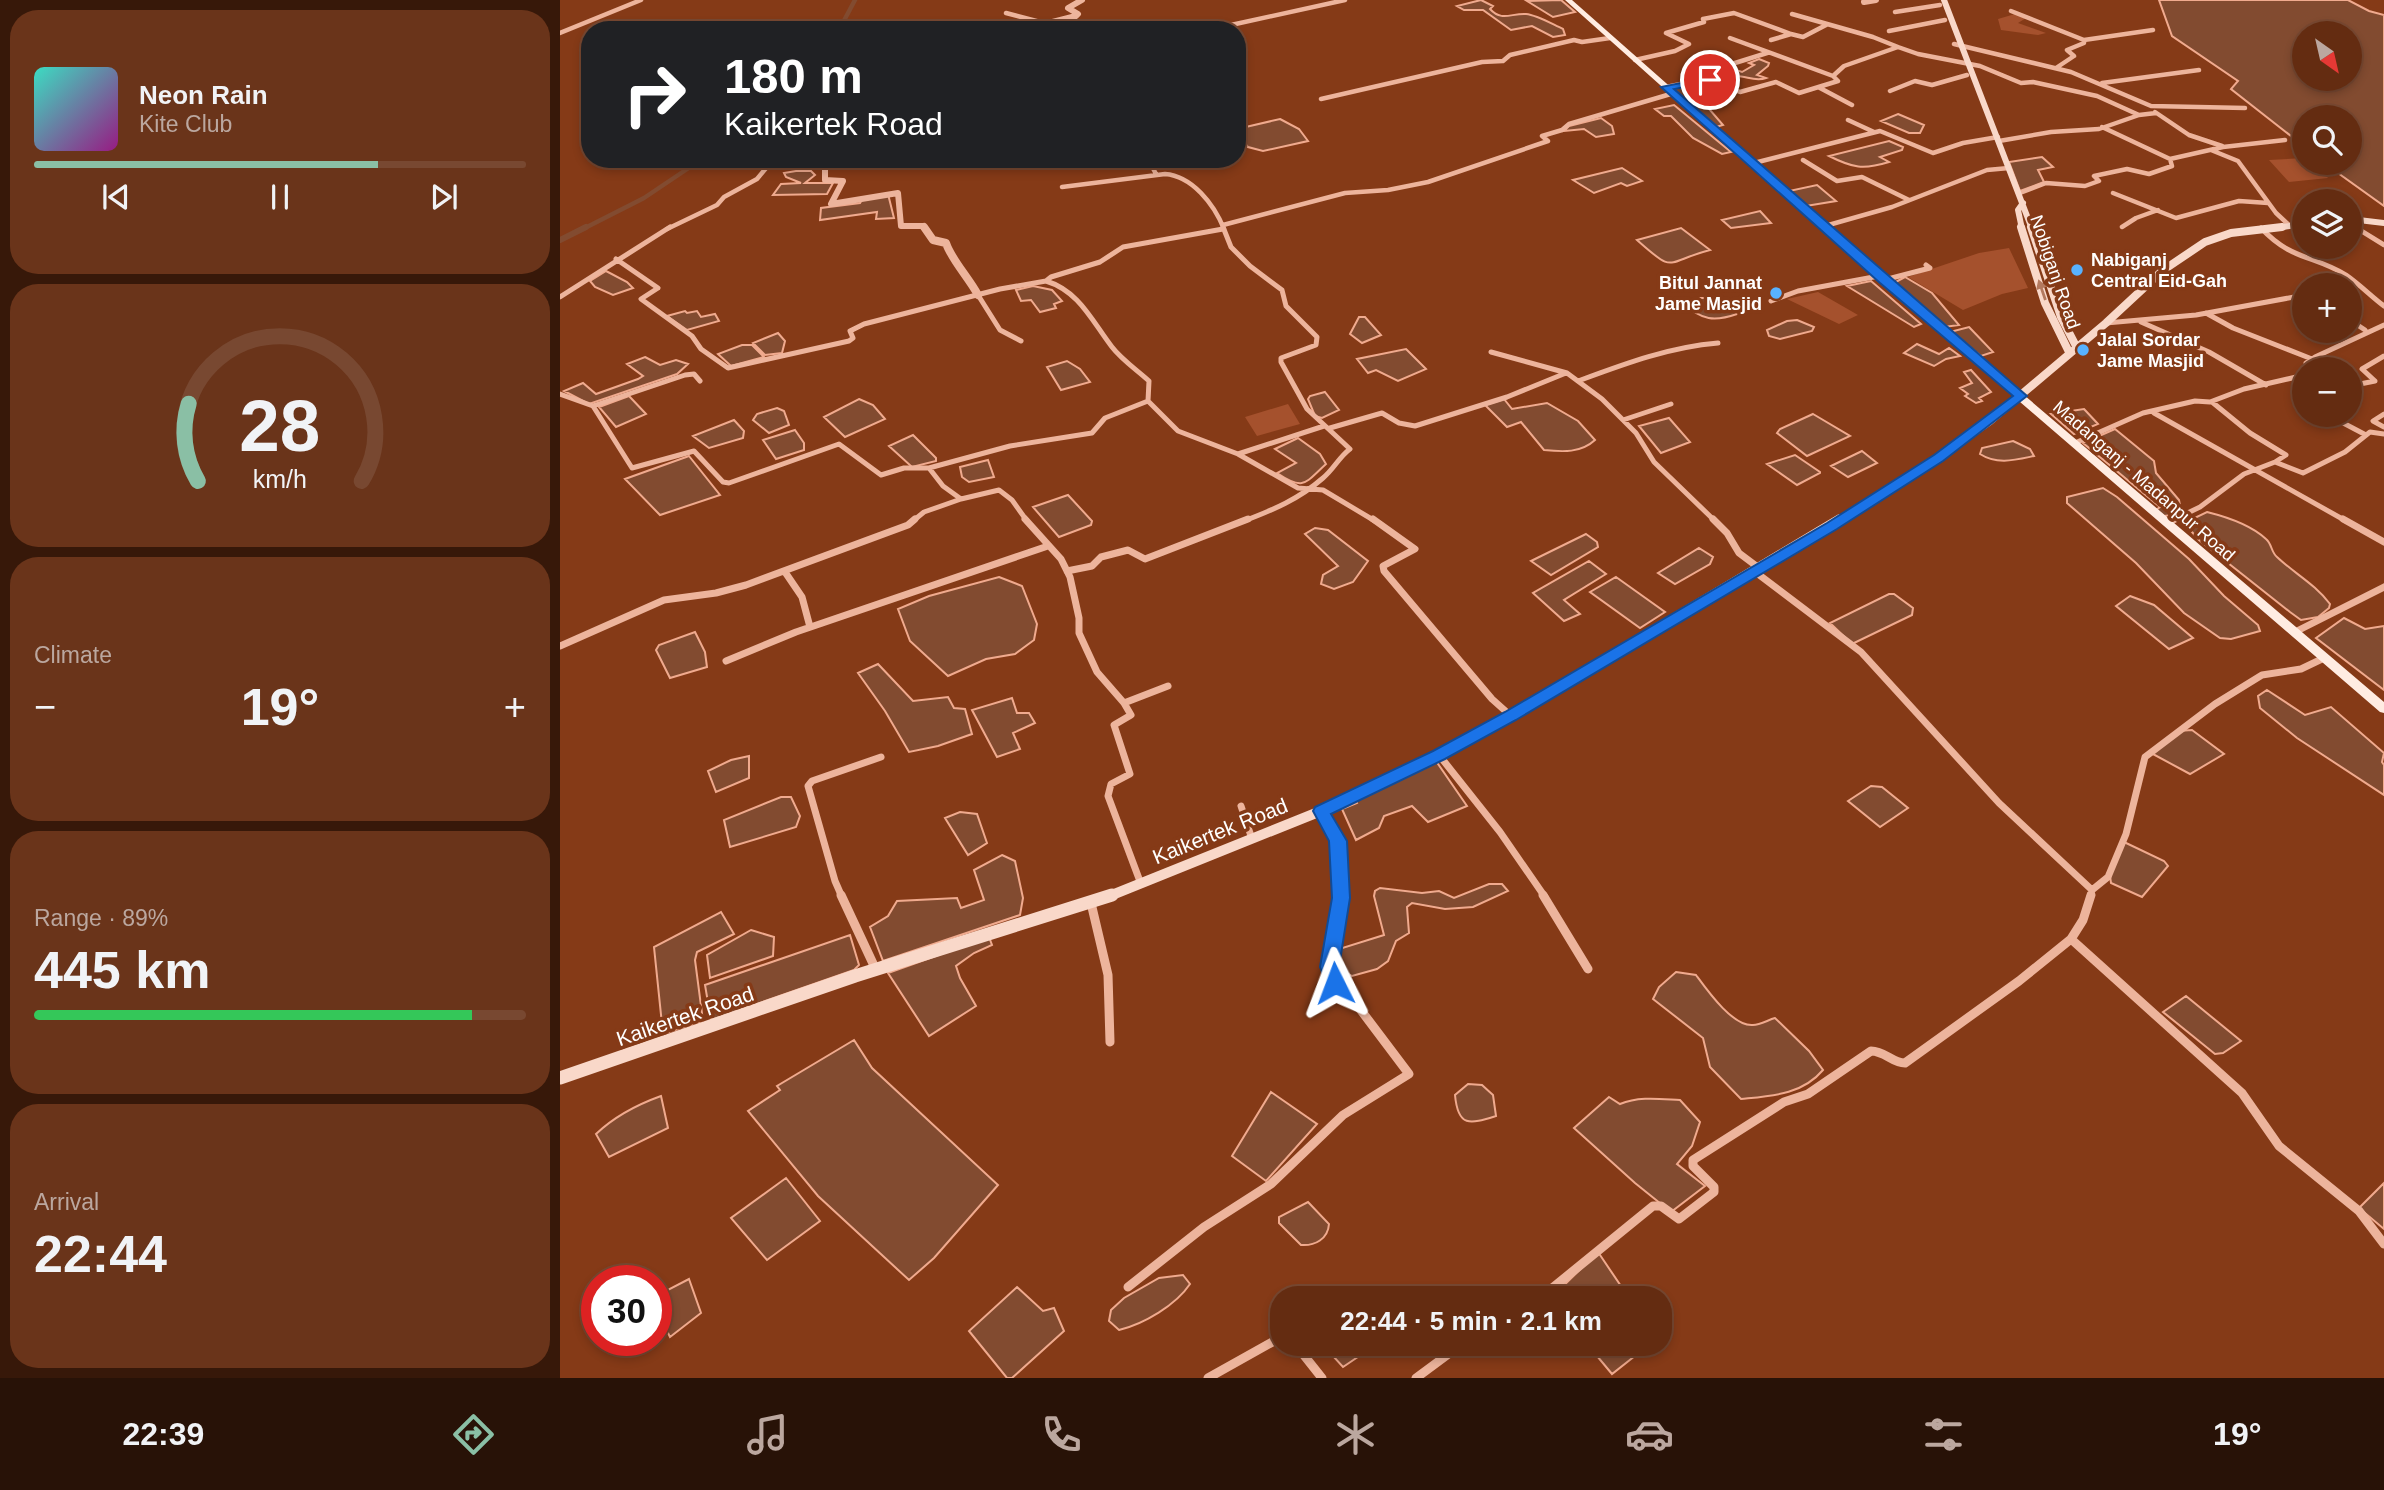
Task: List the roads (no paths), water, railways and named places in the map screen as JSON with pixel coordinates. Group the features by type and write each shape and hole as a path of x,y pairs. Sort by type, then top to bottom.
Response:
{"main road":[{"name":"Madanganj - Madanpur Road","path":"1568,0 1756,163 1882,278 2384,709"},
{"name":"Nobiganj Road","path":"1940,2 1945,20 1958,45"},
{"name":"Nobiganj Road","path":"1940,2 2020,193 2023,203 2018,211 2022,231 2056,332 2072,349"},
{"name":"Nobiganj Road","path":"1965,63 1989,133 1998,139"},
{"path":"2362,222 2384,223"},
{"name":"Kaikertek Road","path":"560,1079 1002,928 1091,903 1321,811 1439,755 1511,716 1906,480 2021,396 2072,349 2106,323 2127,300 2162,271 2205,242 2261,228 2292,225"}],"street":[{"path":"589,21 641,0"},
{"path":"1053,21 1079,15 1068,8 1082,0"},
{"path":"1246,22 1345,0"},
{"path":"1864,2 1876,0"},
{"path":"1895,12 1940,2"},
{"path":"1719,9 1812,40"},
{"path":"2011,11 2084,40 2153,30"},
{"path":"1006,13 1036,21"},
{"path":"1635,60 1675,51 1689,44 1667,33 1730,13"},
{"path":"1792,14 1873,37 1898,47 1992,70 2021,83 2033,82 2097,96 2139,115"},
{"path":"1889,31 1945,20"},
{"path":"560,33 581,24"},
{"path":"1802,37 1827,25"},
{"path":"1771,40 1791,34"},
{"path":"1321,99 1482,62 1489,64 1505,60 1510,55 1574,40 1610,38"},
{"path":"616,259 658,288 641,299 692,336 701,349 728,368 853,340 850,331 855,327 978,295 1046,281 1051,277 1100,262 1123,247 1223,227 1345,193 1366,189 1388,190 1439,178 1548,141 1542,136 1562,130 1569,124 1705,79 1740,92 1776,82 1798,92 1820,88 1840,80 1833,75 1730,38"},
{"path":"2056,68 2074,56 2067,50 2083,44 2084,40"},
{"path":"1958,45 2056,68 2101,83 2151,106 2192,109 2245,108"},
{"path":"1833,75 1844,66 1898,47"},
{"path":"1705,79 1703,73 1768,52"},
{"path":"2101,83 2199,70"},
{"path":"1890,90 1915,81 1932,85 1967,75"},
{"path":"1820,88 1852,105"},
{"path":"2151,106 2156,113 2189,135 2223,147"},
{"path":"1756,163 1881,131 1933,153 1963,143 2102,127 2139,115 2156,113"},
{"path":"1847,120 1875,132"},
{"path":"2102,127 2121,135 2144,151 2170,159 2223,147 2285,140"},
{"path":"2210,150 2238,162 2268,203 2289,225"},
{"path":"2020,193 2046,183 2085,186 2099,181 2094,176 2124,170 2151,173 2172,166 2170,159"},
{"path":"1803,160 1837,181"},
{"path":"560,296 681,220 717,205 724,197 757,178 766,168"},
{"path":"828,168 825,180 843,181 831,204 898,193 901,202 901,226 923,226 933,240 946,243 949,253 967,274 985,312 1010,339 1021,341"},
{"path":"1153,168 1156,174"},
{"path":"1825,226 1909,200 1987,170 2009,168"},
{"path":"1062,187 1156,174 1178,175 1194,184 1223,227 1231,247 1250,266 1282,290 1286,306 1317,337 1318,342 1315,345 1280,358 1281,362 1307,409 1350,449 1339,457 1326,476 1288,503 1146,559 1131,551 1124,551 1101,557 1092,566 1067,571"},
{"path":"1830,183 1862,177 1909,200"},
{"path":"2113,193 2176,218 2239,201 2268,203"},
{"path":"2122,227 2136,218 2158,210"},
{"path":"2261,228 2283,249 2342,273"},
{"path":"2362,230 2384,245"},
{"path":"1771,301 1798,291 1930,268 1926,265"},
{"path":"1046,281 1059,285 1083,305 1113,349 1149,381 1148,401 1178,431 1238,454 1298,488 1323,490 1347,502 1413,546 1415,549 1383,566 1384,571 1492,699 1511,716"},
{"path":"2362,288 2384,306"},
{"path":"2106,323 2206,313 2292,296"},
{"path":"2206,313 2233,328 2307,357"},
{"path":"2140,321 2203,349 2266,385"},
{"path":"2316,357 2347,343 2365,330 2384,325"},
{"path":"1578,381 1642,357 1693,345 1717,343"},
{"path":"1490,352 1567,373 1623,419 1636,433 1654,462 1727,533 1739,553 1861,652 1999,803 2092,890"},
{"path":"2362,384 2375,381 2362,369 2384,356"},
{"path":"1238,454 1382,413 1399,423 1415,426 1507,397 1567,373"},
{"path":"593,406 685,375 694,374 701,381"},
{"path":"2075,443 2143,413 2154,413 2195,401 2212,402 2244,389 2292,378"},
{"path":"560,394 593,406 632,468 695,451 723,482 729,483 839,444 881,475 904,468 929,468 989,449 1054,436 1092,433 1105,418 1148,401"},
{"path":"2167,523 2200,507 2244,474 2286,455 2250,433 2212,402"},
{"path":"1623,419 1671,404"},
{"path":"2154,413 2384,542"},
{"path":"2384,414 2373,421 2384,427"},
{"path":"2350,427 2365,435"},
{"path":"2274,462 2303,473 2344,452 2365,435 2372,432 2384,434"},
{"path":"929,468 943,486 961,499"},
{"path":"560,646 664,600 716,593 785,572 908,524 924,512 999,490 1012,500 1035,533 1061,559 1067,571 1079,618 1079,633 1097,672 1131,715 1115,723 1114,727 1130,774 1111,785 1108,796 1141,884"},
{"path":"726,661 742,652 810,626 1048,546"},
{"path":"785,572 798,585 808,610 810,626"},
{"path":"2295,632 2384,587"},
{"path":"1554,1286 1653,1206 1661,1206 1679,1219 1714,1192 1714,1187 1693,1166 1693,1160 1784,1102 1808,1094 1871,1051 1881,1051 1895,1061 1905,1063 2019,981 2071,939 2082,920 2092,890 2108,877 2126,834 2145,757 2215,704 2262,675 2301,669 2324,658"},
{"path":"1124,703 1168,686"},
{"path":"1439,755 1509,843 1569,933 1588,969"},
{"path":"876,970 835,881 808,786 812,781 881,757"},
{"path":"1241,806 1252,839"},
{"path":"1128,1287 1204,1227 1271,1184 1343,1115 1409,1074 1354,1001 1335,983 1330,967 1341,898 1338,841 1321,811"},
{"path":"1091,903 1108,975 1110,1042"},
{"path":"2071,939 2242,1093 2277,1143 2359,1211 2384,1244"},
{"path":"1208,1378 1270,1343"},
{"path":"1305,1356 1322,1378"},
{"path":"1416,1378 1446,1356"}],"waterway":[{"path":"844,21 855,0"},
{"path":"583,229 644,198 689,168"},
{"path":"560,240 586,227"}],"place":[{"name":"Nabiganj Central Eid-Gah","path":"2077,270"},
{"name":"Bitul Jannat Jame Masjid","path":"1776,293"},
{"name":"Jalal Sordar Jame Masjid","path":"2083,350"}]}
